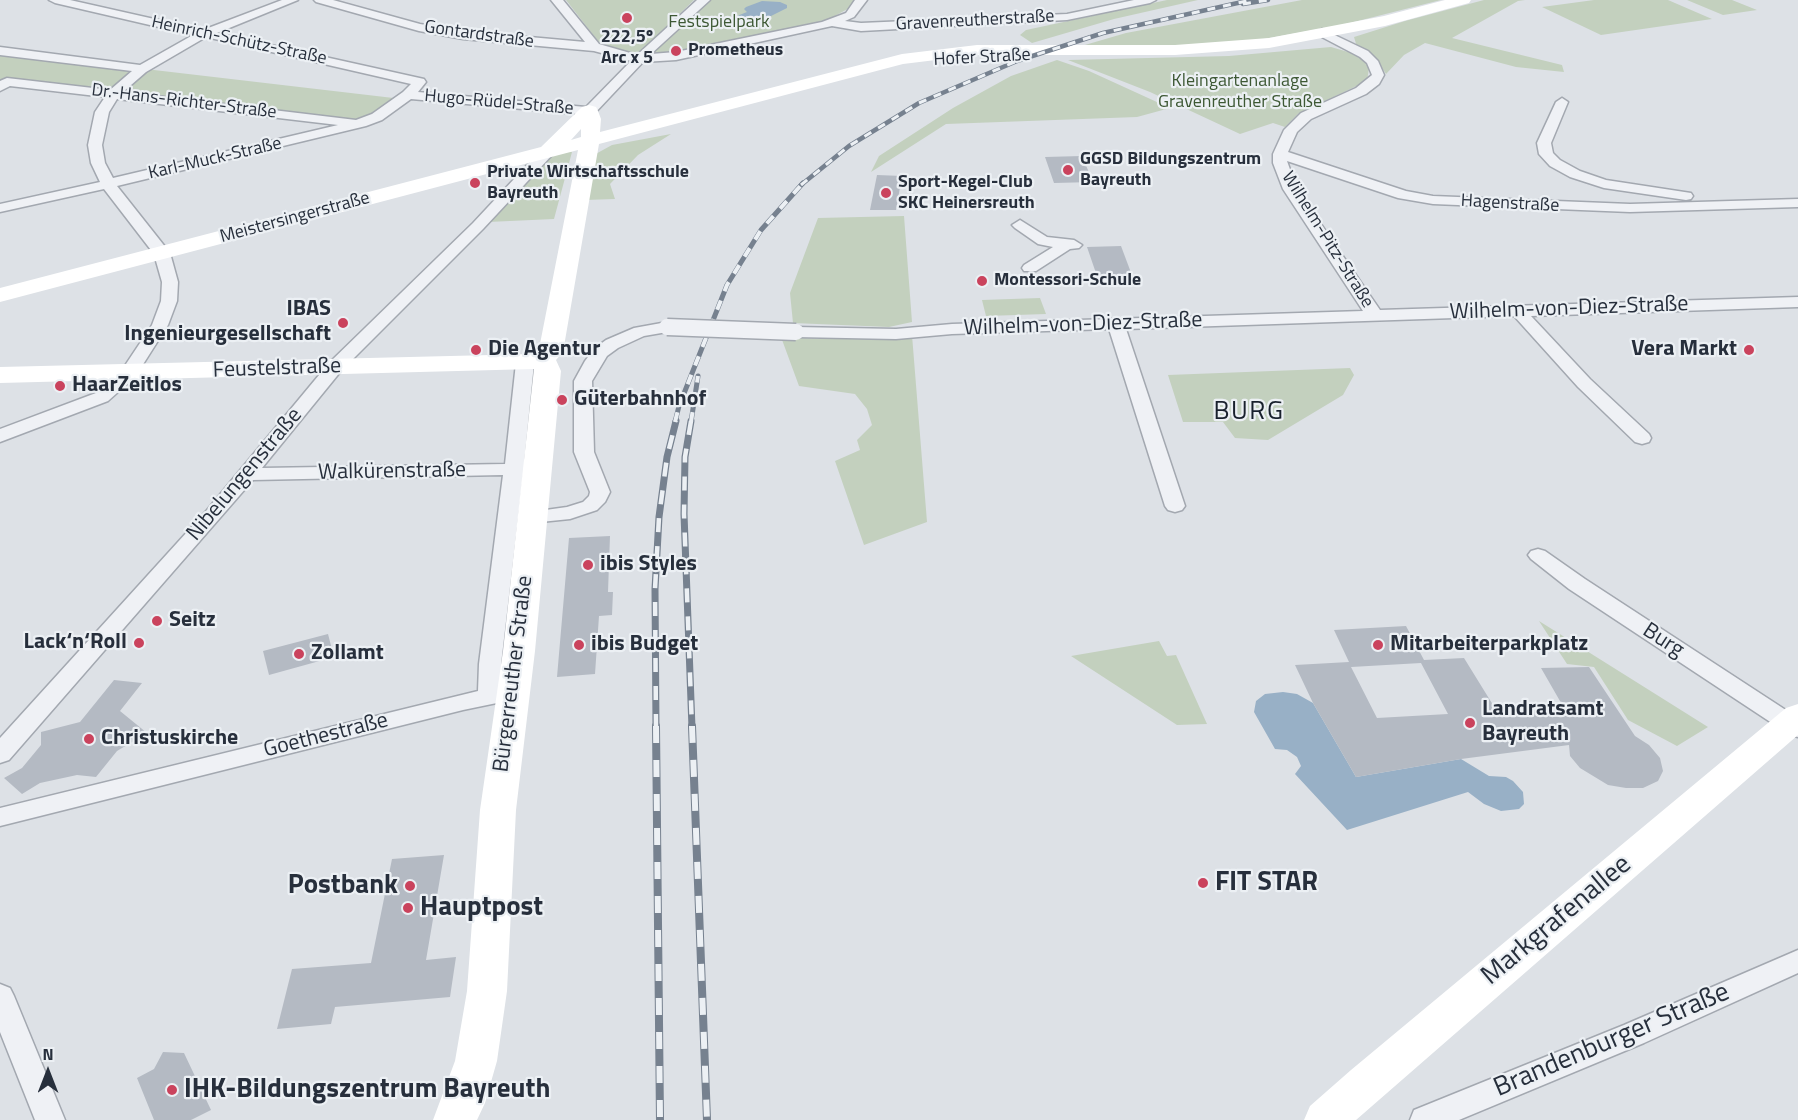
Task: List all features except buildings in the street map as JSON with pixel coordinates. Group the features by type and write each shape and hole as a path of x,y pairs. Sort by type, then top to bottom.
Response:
{"main road":[{"name":"Hofer Straße","path":"587,130 617,138 926,61 992,55 1227,52 1299,44 1462,0"},
{"name":"Hofer Straße","path":"587,130 640,126 925,55 993,50 1164,50 1229,47 1327,36 1354,42 1385,21"},
{"path":"1299,44 1333,45 1354,42"},
{"name":"Meistersingerstraße","path":"0,295 548,151 587,130"},
{"name":"Bürgerreuther Straße","path":"454,1120 463,1104 476,1061 487,991 501,694 519,651 531,516 526,469 548,371 540,358 587,130"},
{"name":"Feustelstraße","path":"0,375 335,367 540,358"},
{"name":"Markgrafenallee","path":"1326,1120 1366,1083 1795,723"}],"street":[{"name":"Heinrich-Schütz-Straße","path":"55,0 416,80 420,82 419,86"},
{"path":"0,436 102,397 129,373 160,324 169,301 170,282 162,253 108,184 98,163 95,145 102,112 113,94 142,69 204,34 292,0"},
{"name":"Gontardstraße","path":"320,0 419,27 463,35 596,47 639,59"},
{"path":"557,0 596,47"},
{"path":"587,130 639,59 704,0"},
{"path":"639,59 676,56 834,23 850,15 861,0"},
{"name":"Gravenreutherstraße","path":"834,23 861,27 1067,17 1150,0"},
{"name":"Wilhelm-Pitz-Straße","path":"1354,42 1377,68 1375,81 1361,91 1306,116 1291,129 1280,154 1282,172 1290,189 1375,316"},
{"path":"0,51 142,69"},
{"name":"Dr.-Hans-Richter-Straße","path":"3,85 113,94 361,123"},
{"name":"Karl-Muck-Straße","path":"0,208 361,123 377,117 419,86"},
{"name":"Hugo-Rüdel-Straße","path":"408,95 587,130"},
{"name":"Hagenstraße","path":"1562,102 1546,137 1544,149 1550,158 1568,171 1619,187 1746,204"},
{"name":"Nibelungenstraße","path":"0,754 247,474 335,367 478,226 548,151"},
{"name":"Hagenstraße","path":"1280,154 1403,195 1433,200 1595,208 1798,203"},
{"path":"1020,225 1038,237 1043,241 1071,245 1034,267 1029,240 1038,237"},
{"name":"Wilhelm-von-Diez-Straße","path":"531,516 570,513 590,506 598,498 600,492 584,452 583,381 591,364 612,344 640,332 667,327 896,334 952,329 1798,302"},
{"path":"1518,311 1584,383 1642,438"},
{"path":"1116,325 1175,506"},
{"name":"Walkürenstraße","path":"247,474 526,469"},
{"name":"Bürgerreuther Straße","path":"501,694 490,664 526,469"},
{"name":"Burg","path":"1538,555 1577,584 1795,723"},
{"name":"Goethestraße","path":"0,817 501,694"},
{"name":"Brandenburger Straße","path":"1425,1120 1634,1034 1798,961"},
{"path":"0,996 50,1120"}],"green space":[{"name":"Festspielpark","path":"566,0 694,0 636,56 604,49"},
{"name":"Festspielpark","path":"708,0 855,0 853,6 820,24 676,54 650,55"},
{"path":"1167,0 1198,0 1114,19 1032,43 1020,35 1026,30"},
{"path":"1302,0 1441,0 1342,25 1241,43 1170,47 1078,47 1126,33"},
{"path":"1484,0 1525,0 1518,1 1452,38 1562,65 1564,72 1516,67 1425,43 1404,55 1386,74 1374,56 1357,47 1354,37"},
{"path":"1594,0 1668,0 1712,19 1601,35 1542,7"},
{"path":"1687,0 1732,0 1757,10 1723,15"},
{"name":"Kleingartenanlage Gravenreuther Straße","path":"1331,47 1355,54 1363,60 1369,68 1367,81 1298,114 1285,127 1273,123 1240,134 1150,92 1068,60 1229,56"},
{"path":"0,52 402,99 361,123 0,82"},
{"path":"1057,60 1089,71 1170,108 1137,117 946,124 871,172 879,156 953,108 1011,76"},
{"path":"671,134 638,155 610,184 615,199 585,200 592,156 612,145"},
{"path":"551,151 572,152 554,219 488,222"},
{"path":"904,216 912,322 889,327 793,323 790,293 818,218"},
{"path":"1040,298 1046,314 986,316 982,300"},
{"path":"912,335 927,522 864,545 835,461 860,450 857,440 872,425 867,409 855,394 799,386 781,337 821,339"},
{"path":"1350,368 1354,375 1343,395 1268,440 1235,438 1223,422 1183,422 1168,375"},
{"path":"1539,621 1708,727 1677,746 1628,720 1594,667 1567,664"},
{"path":"1159,641 1167,656 1176,655 1207,724 1177,725 1071,656"}],"water":[{"path":"762,1 780,2 787,5 787,8 767,18 761,16 742,24 727,20 747,12 744,9 746,7"},
{"path":"1283,692 1297,694 1313,703 1356,777 1461,759 1489,776 1506,777 1513,781 1523,792 1524,804 1519,809 1501,811 1484,804 1468,792 1347,830 1295,774 1301,766 1297,757 1287,750 1275,749 1254,712 1256,701 1265,694"}],"railway":[{"path":"802,184 849,146 919,103 1017,61 1103,33 1251,0"},
{"path":"1243,4 1268,0"},
{"path":"675,422 679,406 727,285 761,230 802,184"},
{"path":"691,422 698,376"},
{"path":"656,728 655,589 659,517 667,457 676,421"},
{"path":"691,421 685,457 684,514 692,728"},
{"path":"656,726 660,1120"},
{"path":"692,726 707,1120"}],"place":[{"name":"222,5º Arc x 5","path":"627,18"},
{"name":"Prometheus","path":"676,51"},
{"name":"GGSD Bildungszentrum Bayreuth","path":"1068,170"},
{"name":"Private Wirtschaftsschule Bayreuth","path":"475,183"},
{"name":"Sport-Kegel-Club SKC Heinersreuth","path":"886,193"},
{"name":"Montessori-Schule","path":"982,281"},
{"name":"IBAS Ingenieurgesellschaft","path":"343,323"},
{"name":"Die Agentur","path":"476,350"},
{"name":"Vera Markt","path":"1749,350"},
{"name":"HaarZeitlos","path":"60,386"},
{"name":"Güterbahnhof","path":"562,400"},
{"name":"ibis Styles","path":"588,565"},
{"name":"Seitz","path":"157,621"},
{"name":"Lack‘n‘Roll","path":"139,643"},
{"name":"ibis Budget","path":"579,645"},
{"name":"Mitarbeiterparkplatz","path":"1378,645"},
{"name":"Zollamt","path":"299,654"},
{"name":"Landratsamt Bayreuth","path":"1470,723"},
{"name":"Christuskirche","path":"89,739"},
{"name":"FIT STAR","path":"1203,883"},
{"name":"Postbank","path":"410,886"},
{"name":"Hauptpost","path":"408,908"},
{"name":"IHK-Bildungszentrum Bayreuth","path":"172,1090"}],"district":[{"name":"BURG","path":"1249,413"}]}
